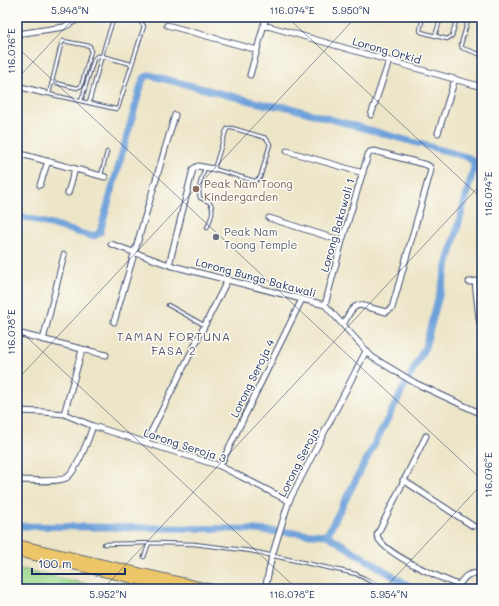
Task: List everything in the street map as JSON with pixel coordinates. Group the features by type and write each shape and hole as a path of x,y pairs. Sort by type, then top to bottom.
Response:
{"main road":[{"path":"17,544 212,589"},
{"path":"17,552 162,588 176,589"},
{"path":"17,558 48,559"},
{"path":"155,576 162,588"},
{"path":"162,588 170,584 187,584"}],"street":[{"path":"17,34 64,27 82,17"},
{"path":"250,75 266,17"},
{"path":"167,25 257,50"},
{"name":"Lorong Orkid","path":"264,26 482,87"},
{"path":"371,115 389,61"},
{"path":"438,133 455,79"},
{"path":"17,86 46,93"},
{"path":"114,322 174,115"},
{"path":"287,151 363,173"},
{"name":"Lorong Bakawali 1","path":"325,305 342,240 370,152 374,151 430,167 432,170 392,308 386,312 360,305 356,306 353,308 343,325"},
{"path":"17,161 18,153 103,176"},
{"path":"40,185 48,162"},
{"path":"169,264 193,169 198,166 214,169"},
{"path":"68,193 75,169"},
{"path":"269,218 342,240"},
{"name":"Lorong Bunga Bakawali","path":"111,244 169,264 325,305 372,358 415,383 482,414"},
{"path":"43,340 64,255"},
{"path":"146,442 228,279"},
{"path":"475,281 482,332"},
{"path":"469,282 482,281"},
{"name":"Lorong Seroja 4","path":"220,466 302,299"},
{"path":"17,333 106,355"},
{"path":"64,414 82,350"},
{"name":"Lorong Seroja","path":"265,589 272,556 289,501 366,351"},
{"name":"Lorong Seroja 3","path":"17,411 64,414 93,426 220,466 289,501"},
{"path":"17,480 66,479 73,471 93,426"},
{"path":"426,436 377,535 378,539 392,551 424,571 457,587 466,575 470,573 482,573"},
{"path":"403,480 473,526"}],"lane":[{"path":"89,103 114,17"},
{"path":"52,82 77,88 81,86 91,51 90,46 63,41 52,82 46,93 116,109 118,108 144,26 139,20 127,17"},
{"path":"423,17 420,30 421,32 447,39 451,37 457,17"},
{"path":"435,36 441,17"},
{"path":"469,17 461,44 462,48 482,55"},
{"path":"81,101 94,59 97,56 131,64"},
{"path":"228,128 260,136 269,141 270,144 260,178 258,180 255,181 214,169 228,128"},
{"path":"103,176 107,152"},
{"path":"205,168 198,193 200,198 209,202 212,206 213,211 208,228"},
{"path":"168,305 204,326"},
{"path":"144,557 149,543"},
{"path":"104,544 194,544 272,556 356,574 386,589"}],"green space":[{"path":"17,568 109,589 17,589"}],"waterway":[{"path":"17,215 91,236 100,232 142,82 144,78 149,75 267,105 287,107 467,157 473,161 474,167 425,347 327,535"},
{"path":"17,526 241,529 327,535 414,589"}],"place":[{"name":"Peak Nam Toong Kindergarden","path":"196,189"},
{"name":"Peak Nam Toong Temple","path":"216,237"}],"district":[{"name":"TAMAN FORTUNA FASA 2","path":"174,343"}]}
